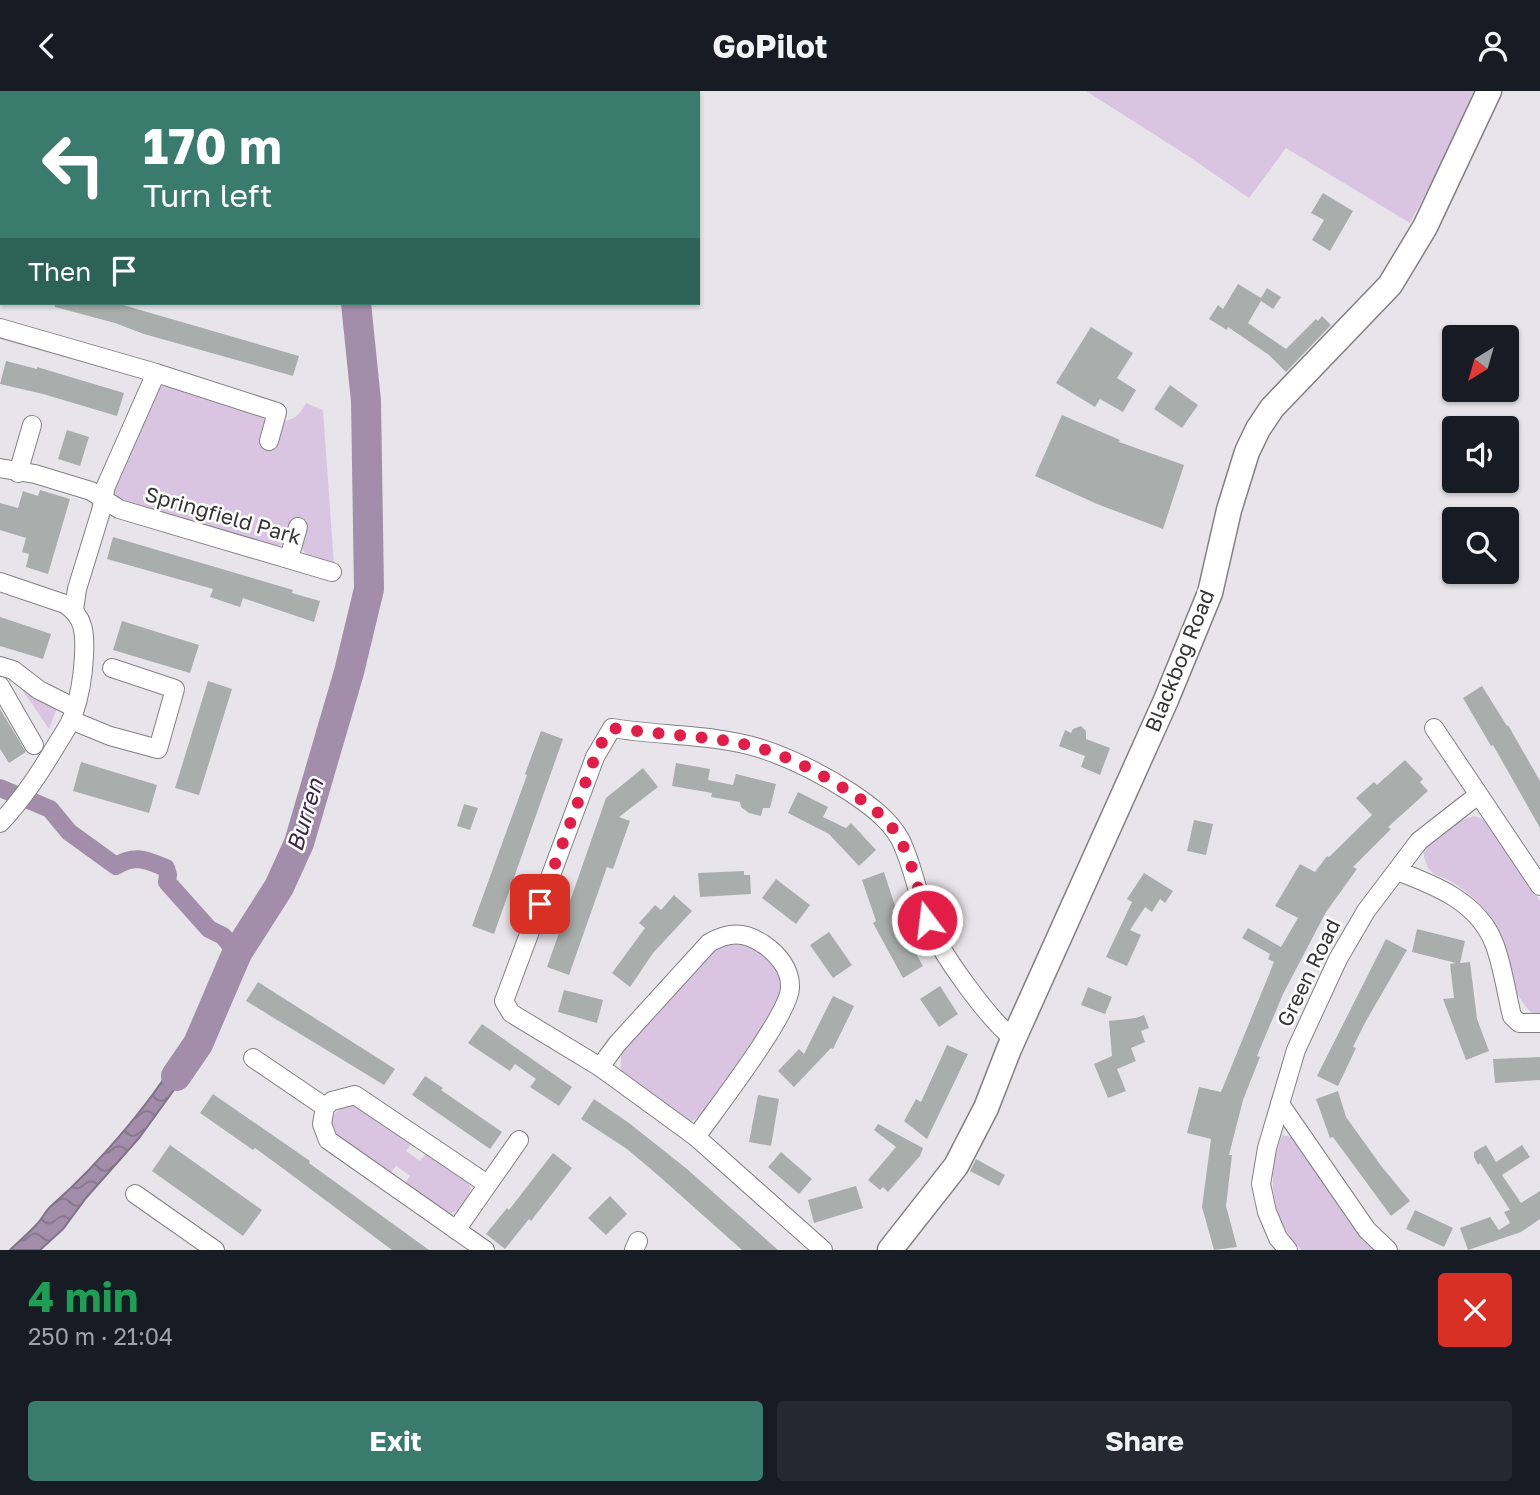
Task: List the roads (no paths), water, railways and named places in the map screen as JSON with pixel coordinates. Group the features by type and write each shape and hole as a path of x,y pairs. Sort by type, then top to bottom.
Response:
{"street":[{"name":"Blackbog Road","path":"890,1250 956,1166 986,1108 1014,1039 1166,701 1210,593 1229,510 1247,452 1258,429 1272,408 1390,285 1425,227 1489,91"},
{"path":"0,328 156,373 277,412 269,441"},
{"path":"74,610 77,589 106,487 156,373"},
{"name":"Springfield Park","path":"32,425 9,470 35,474 91,491 119,509 332,572"},
{"path":"289,558 298,527"},
{"path":"0,582 65,604 74,610 83,623 85,640 80,691 73,714 22,799 0,823"},
{"path":"0,666 13,670 73,714 110,736 158,748 175,689 133,684 112,668"},
{"path":"0,687 34,745"},
{"path":"824,1250 696,1136 600,1067 511,1013 504,1001 595,757 612,728 723,741 758,748 828,778 867,803 899,837 927,920 938,944 988,1012 1014,1039"},
{"path":"1434,728 1540,886"},
{"name":"Green Road","path":"1288,1250 1278,1238 1267,1212 1261,1184 1267,1148 1296,1050 1338,959 1366,911 1419,841 1478,795"},
{"path":"1397,871 1434,885 1465,904 1493,940 1512,1016 1519,1023 1540,1023"},
{"path":"600,1067 617,1044 709,943 724,935 745,934 777,954 787,973 790,987 786,1003 750,1061 696,1136"},
{"path":"253,1058 325,1107"},
{"path":"485,1250 328,1140 322,1124 325,1107 332,1101 355,1095 487,1184"},
{"path":"1280,1104 1367,1230 1388,1250"},
{"path":"456,1230 519,1140"},
{"path":"135,1194 215,1250"}],"water":[{"path":"189,1038 205,1047 139,1138 86,1198 63,1229 40,1250 10,1250 126,1128 161,1083"}],"waterway":[{"name":"Burren","path":"176,1076 198,1044 237,953 279,887 299,843 349,672 369,589 366,401 356,305"},
{"path":"0,788 50,809 69,832 116,866 135,859 166,868 167,882 209,929 223,936 237,953"}]}
